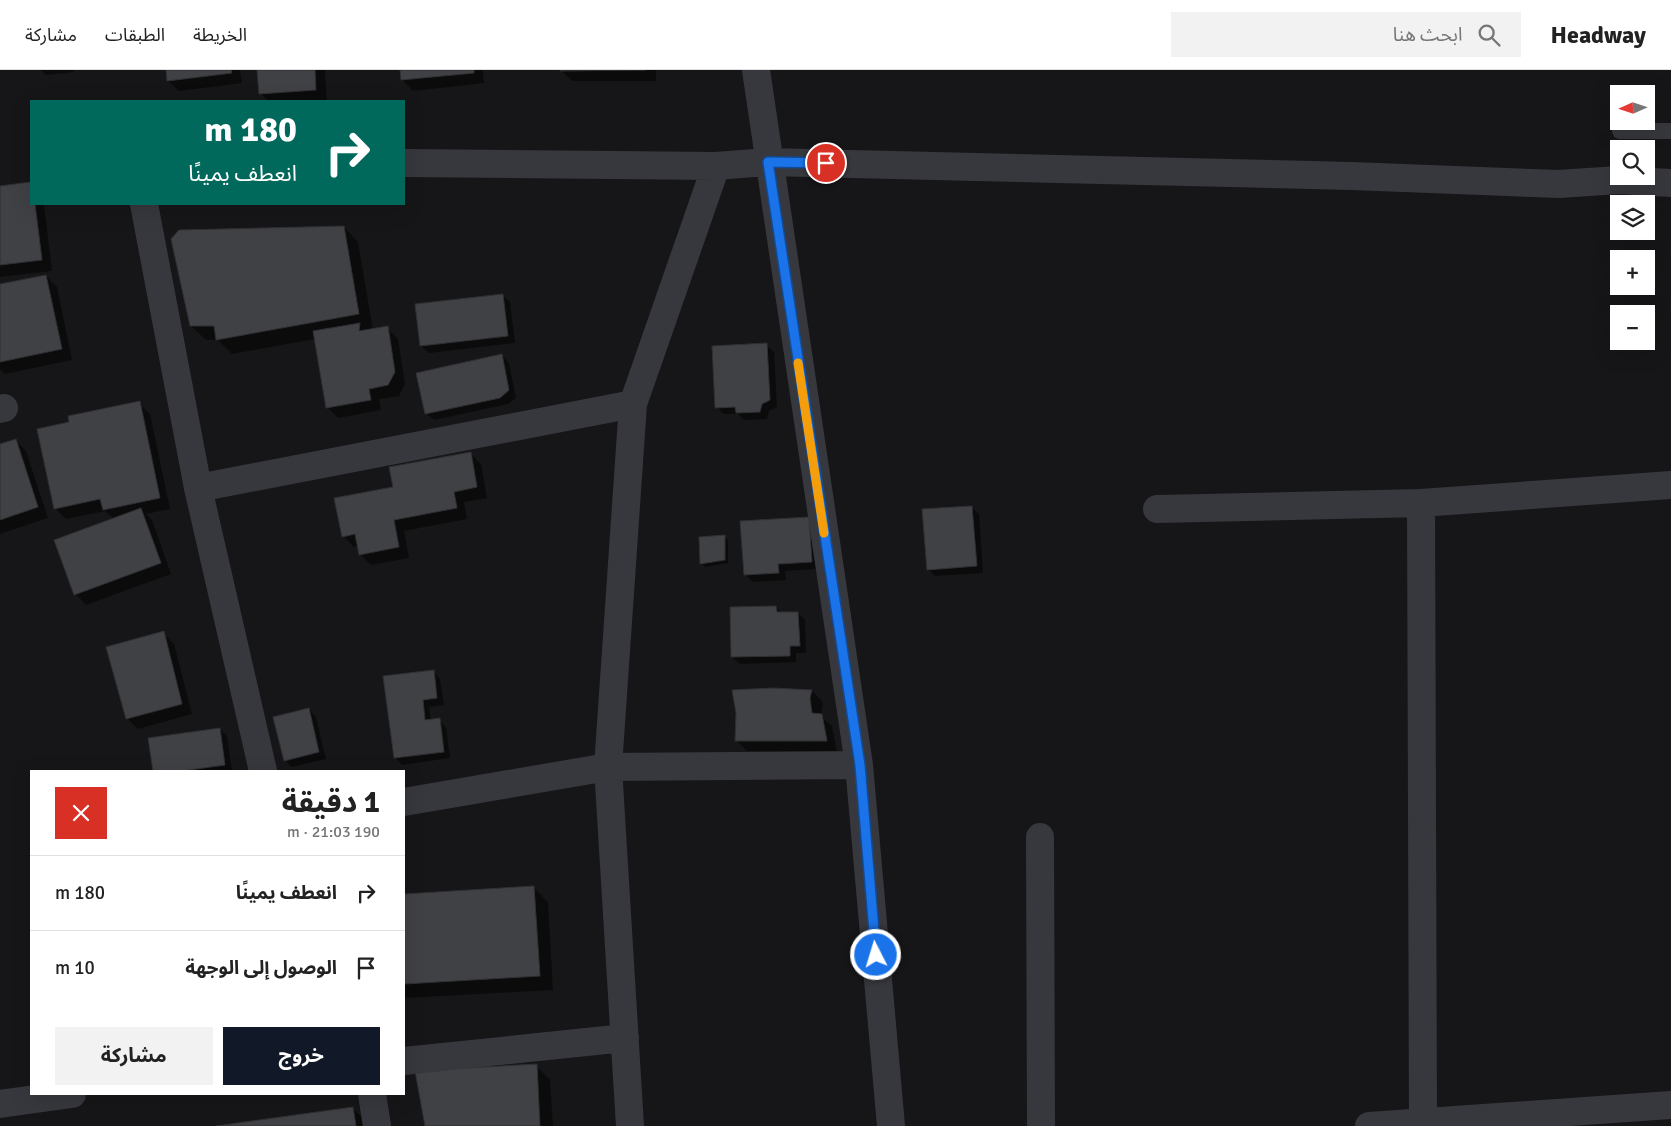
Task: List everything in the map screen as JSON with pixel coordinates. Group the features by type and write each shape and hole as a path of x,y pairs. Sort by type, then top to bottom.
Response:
{"street":[{"path":"756,70 768,162 860,765 891,1126"},
{"path":"405,163 716,166 768,162 1352,176 1559,184 1618,180 1671,183"},
{"path":"630,1126 608,767 633,404 716,166"},
{"path":"144,205 198,488 263,770"},
{"path":"198,488 633,404"},
{"path":"1157,509 1421,503 1671,484"},
{"path":"1421,503 1423,1121"},
{"path":"405,802 608,767 860,765"},
{"path":"1040,837 1041,1126"},
{"path":"405,1061 625,1038"},
{"path":"0,1104 65,1095"},
{"path":"372,1095 377,1126"},
{"path":"1369,1126 1671,1105"}],"lane":[{"path":"1620,131 1671,131"}],"building":[{"path":"166,70 231,70 232,73 167,81"},
{"path":"257,70 315,70 316,90 259,94"},
{"path":"400,70 474,70 474,73 401,80"},
{"path":"560,70 646,70 560,71"},
{"path":"30,182 30,205 35,205 42,260 0,265 0,186"},
{"path":"344,226 359,314 216,340 214,326 190,326 171,239 179,230"},
{"path":"46,275 62,349 0,362 0,284"},
{"path":"503,294 508,336 420,346 415,304"},
{"path":"360,323 359,331 388,326 395,372 388,385 369,389 371,400 326,408 313,331"},
{"path":"767,343 770,400 762,404 760,412 736,413 735,407 715,408 712,346"},
{"path":"502,354 509,390 500,398 425,414 416,373"},
{"path":"140,401 160,498 103,510 100,499 54,509 37,429 69,422 68,416"},
{"path":"16,439 38,507 0,520 0,444"},
{"path":"471,452 477,487 454,492 457,508 394,520 399,547 359,555 355,534 342,537 334,498 393,487 389,467"},
{"path":"972,506 977,566 927,570 922,509"},
{"path":"141,508 161,563 74,595 54,540"},
{"path":"809,517 812,562 778,564 779,573 744,575 740,521"},
{"path":"725,535 725,560 700,564 699,537"},
{"path":"776,606 777,612 798,612 800,646 790,646 790,656 731,657 730,607"},
{"path":"164,631 182,704 126,719 106,647"},
{"path":"434,670 437,698 423,700 425,720 440,718 444,752 394,758 383,676"},
{"path":"773,688 812,690 810,698 812,713 822,714 827,741 735,741 736,713 732,690"},
{"path":"309,708 319,752 284,761 273,717"},
{"path":"220,728 225,765 189,770 153,770 148,738"},
{"path":"534,886 540,976 405,984 405,894"},
{"path":"537,1064 540,1126 425,1126 415,1071"},
{"path":"353,1107 356,1126 216,1126"}],"slow traffic":[{"path":"798,363 824,533"}],"route":[{"path":"826,163 768,162 860,765 876,955"}]}
